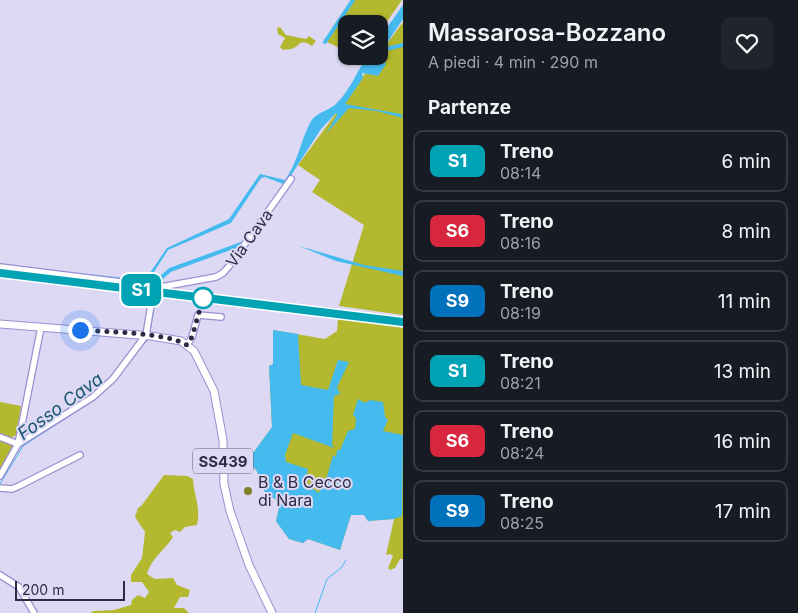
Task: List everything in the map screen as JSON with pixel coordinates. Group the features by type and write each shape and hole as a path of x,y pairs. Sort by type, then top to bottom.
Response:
{"main road":[{"path":"0,324 148,336 181,341 187,345"},
{"name":"SS439","path":"187,345 198,357 214,391 223,440 224,484 230,511 249,565 272,613"}],"street":[{"name":"Via Cava","path":"0,267 154,287 216,277 223,273 291,179"},
{"path":"18,444 102,390 148,336 154,287"},
{"path":"187,345 192,337 198,315 221,317"},
{"path":"0,476 18,444 40,327"},
{"path":"0,437 18,444"},
{"path":"0,488 12,489 80,455"},
{"path":"0,575 19,587 34,613"}],"shaded area":[{"path":"354,0 402,0 388,20 388,15 344,15"},
{"path":"403,22 403,315 339,306 364,225 312,192 320,180 298,165 371,65 388,65 388,42"},
{"path":"338,25 338,47 327,42"},
{"path":"280,27 286,35 306,39 309,36 316,41 312,46 302,42 294,48 283,50 280,47 285,38 278,34 277,28"},
{"path":"338,319 403,328 403,559 400,559 395,568 390,570 388,568 393,556 390,554 386,555 394,519 368,521 364,515 351,515 340,550 308,539 303,543 289,539 276,521 280,503 264,491 258,474 250,463 251,456 272,427 269,366 273,364 273,330 325,339 337,331"},
{"path":"0,402 21,406 16,435 11,438 0,435"},
{"path":"0,438 13,446 0,470"},
{"path":"164,475 187,476 193,479 198,507 197,525 185,527 180,532 175,530 170,533 173,537 152,563 147,574 155,579 173,578 177,585 190,590 188,597 180,597 174,608 184,608 189,613 90,613 114,610 131,605 132,600 138,595 145,598 149,592 142,582 131,582 131,575 142,558 145,532 135,517 138,508"}],"water":[{"path":"403,5 403,19 388,42 388,26"},
{"path":"362,65 385,65 378,76 362,73 363,78 345,104 401,114 403,118 377,111 349,108 326,134 337,115 336,113 321,129 288,180 283,184 265,177 261,178 231,223 168,250 147,283 0,265 145,280 167,248 229,219 260,174 285,180 293,166 312,120 318,114 335,105 349,88"},
{"path":"299,246 364,265 403,271 403,276 336,261"},
{"path":"273,330 298,334 301,385 328,390 338,360 349,362 337,387 340,394 334,396 332,445 334,448 293,433 285,455 286,462 308,469 305,484 319,493 323,482 326,480 333,455 336,457 337,450 340,450 348,431 355,429 356,418 353,415 358,399 365,403 370,400 383,402 385,417 388,420 383,431 403,435 402,516 394,519 368,521 364,515 351,515 340,550 308,539 303,543 289,539 276,521 280,503 264,491 258,474 250,463 251,456 272,427 269,366 273,364"}],"waterway":[{"path":"325,42 353,0"},
{"path":"388,49 403,45"},
{"path":"158,285 162,277 170,270 244,243"},
{"name":"Fosso Cava","path":"150,332 156,296"},
{"name":"Fosso Cava","path":"130,360 149,338"},
{"name":"Fosso Cava","path":"0,484 23,446 97,398 116,379"},
{"path":"315,613 327,579 341,568 346,560"}],"railway":[{"path":"0,273 403,322"}],"train":[{"name":"S1","path":"0,273 403,322"}],"place":[{"name":"B & B Cecco di Nara","path":"248,491"}],"route":[{"path":"80,330 152,336 181,341 187,345 192,337 203,298"}]}
